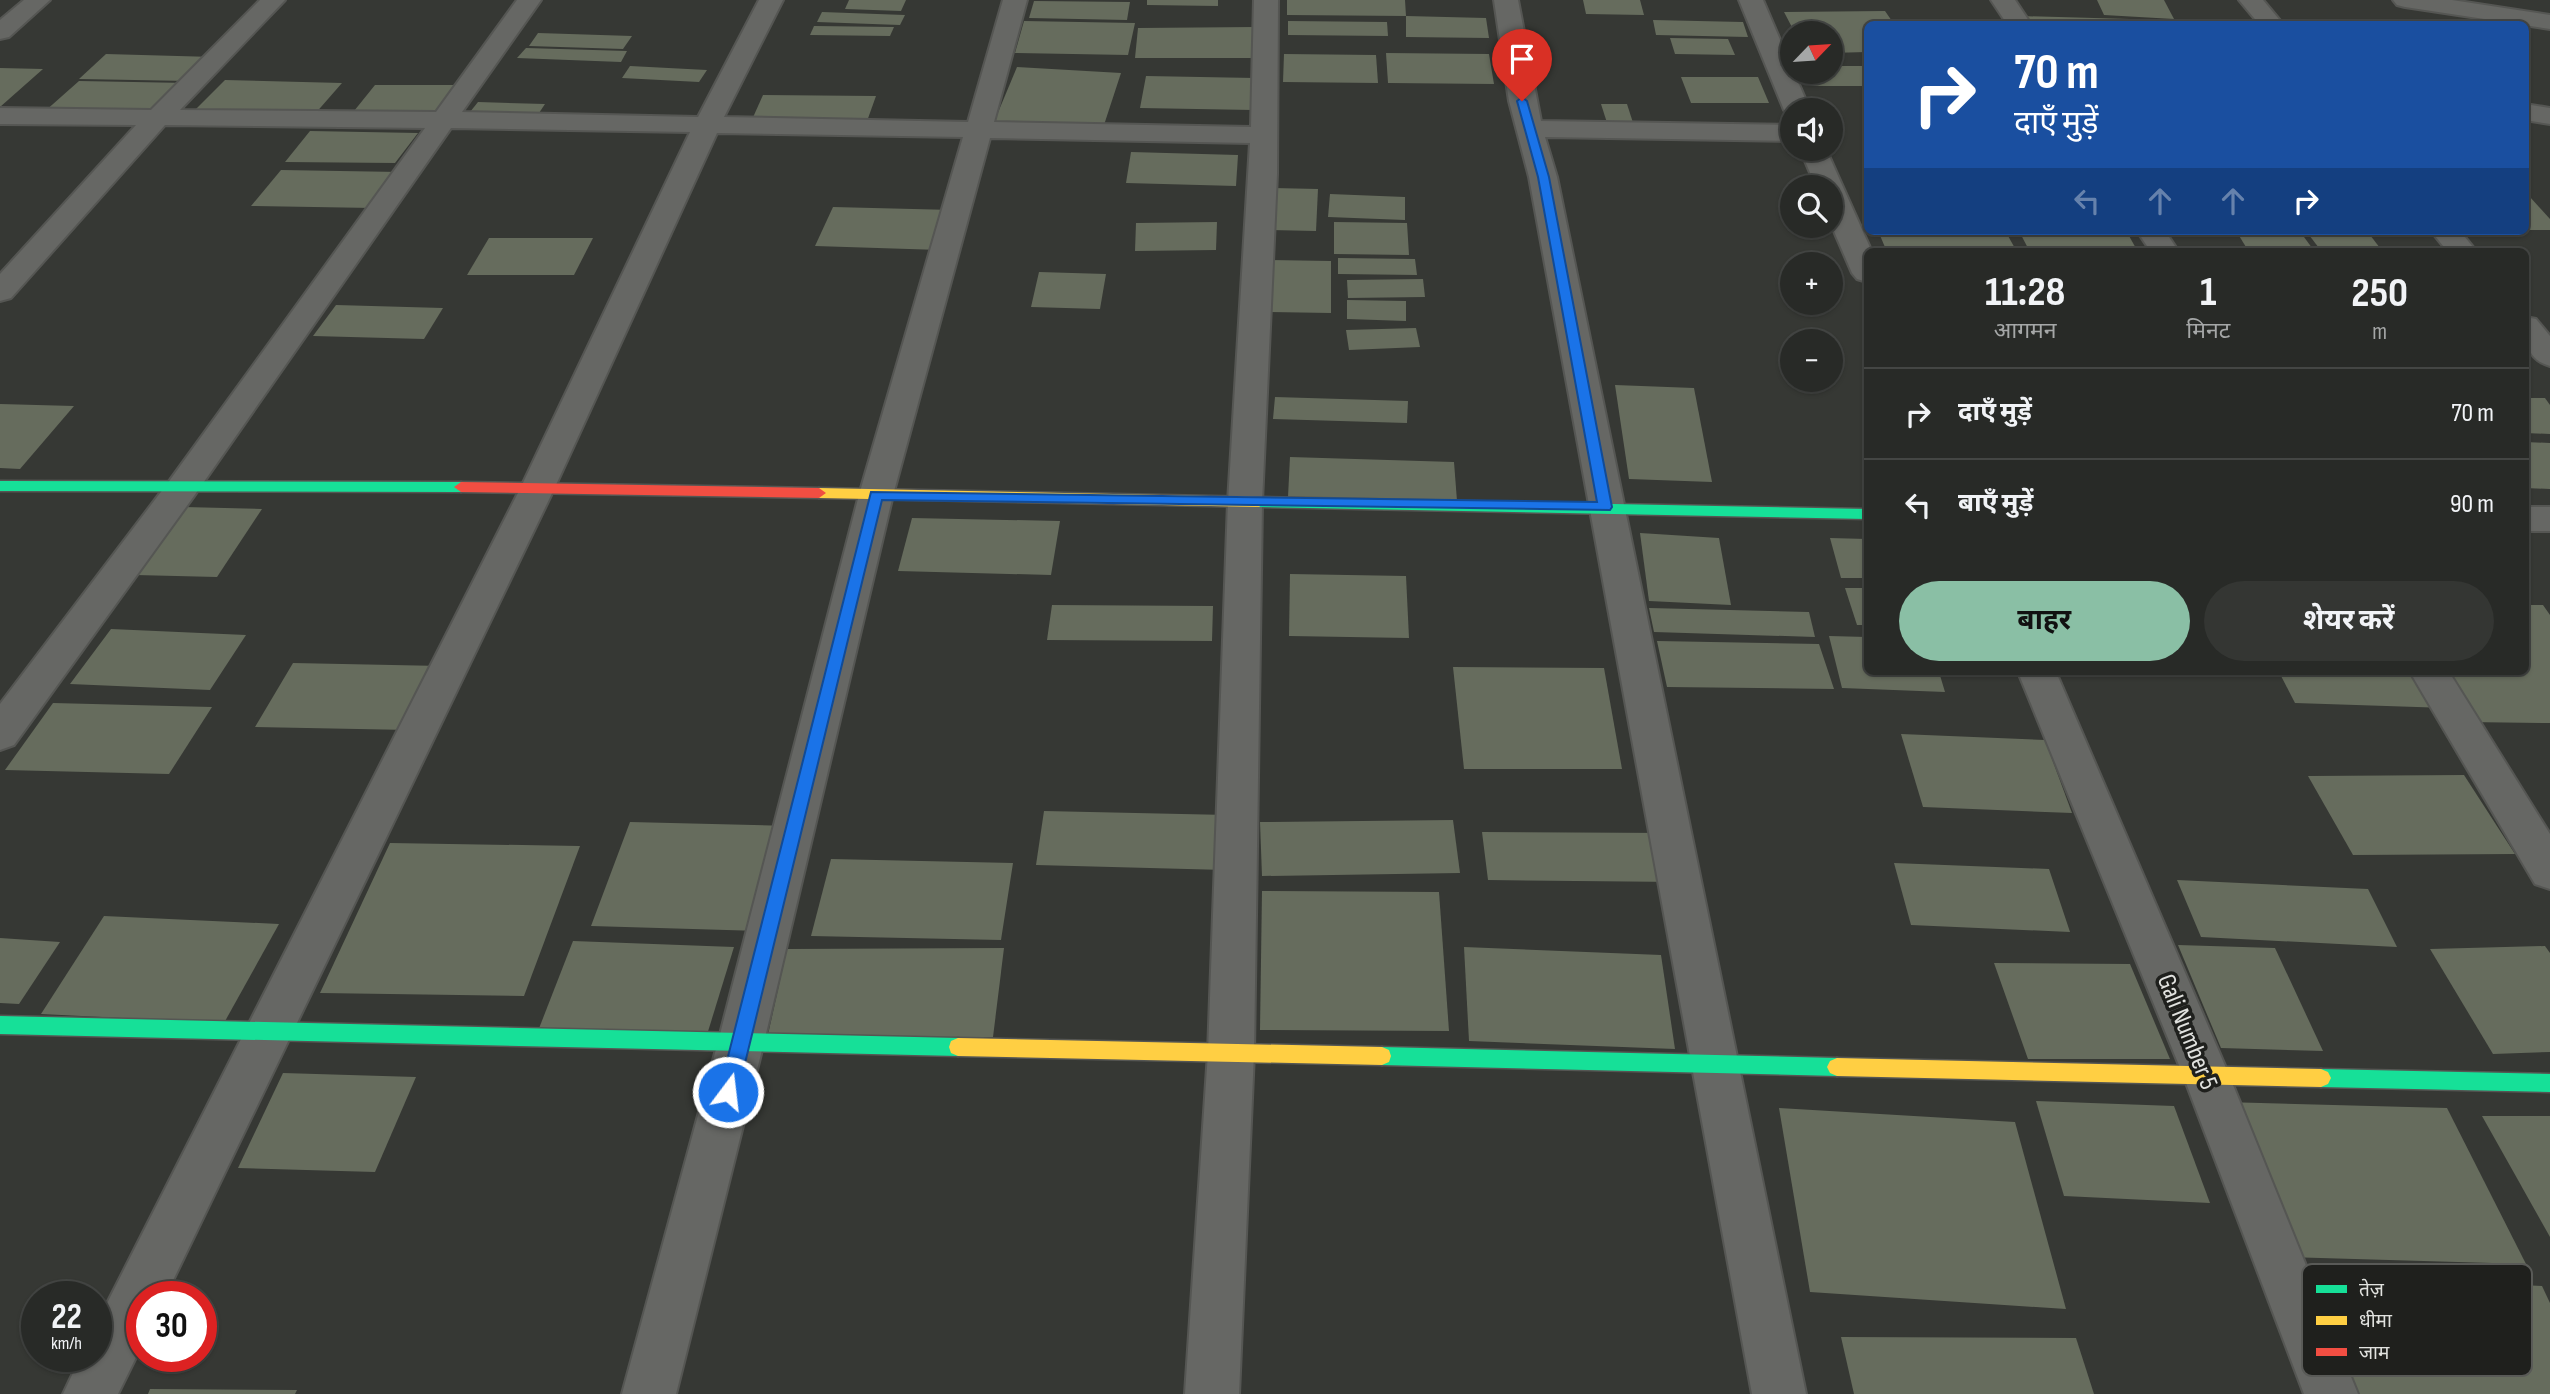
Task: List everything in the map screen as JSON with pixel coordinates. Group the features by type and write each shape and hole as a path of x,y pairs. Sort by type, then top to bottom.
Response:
{"street":[{"path":"0,32 38,0"},
{"path":"0,292 158,117 273,0"},
{"path":"0,734 182,488 529,0"},
{"path":"90,1394 538,487 707,125 771,0"},
{"path":"649,1394 741,1042 876,495 1016,0"},
{"path":"1212,1394 1231,1053 1245,502 1264,135 1266,0"},
{"path":"1506,0 1522,101 1544,177 1605,507 1779,1394"},
{"path":"1751,0 1792,98"},
{"path":"2003,0 2017,21"},
{"path":"2251,0 2268,21"},
{"path":"2405,0 2500,7 2550,22"},
{"path":"2410,1 2427,21"},
{"path":"2529,113 2550,116"},
{"path":"0,116 445,120 1264,135"},
{"path":"1531,129 1780,133"},
{"path":"1843,218 1864,266"},
{"path":"2529,331 2550,356"},
{"path":"0,486 538,487 1864,514"},
{"path":"2529,519 2550,519"},
{"name":"Gali Number 5","path":"2038,675 2206,1075 2302,1320"},
{"path":"2431,675 2550,871"},
{"path":"0,1025 2550,1083"},
{"name":"Gali Number 5","path":"2324,1376 2331,1394"}],"building":[{"path":"849,0 906,0 901,11 845,9"},
{"path":"1147,0 1218,0 1218,6 1147,5"},
{"path":"1287,0 1405,0 1406,16 1287,15"},
{"path":"1583,0 1640,0 1644,15 1586,14"},
{"path":"2097,0 2164,0 2174,19 2104,15"},
{"path":"1034,1 1130,2 1127,20 1029,18"},
{"path":"1885,11 1892,21 1864,21 1864,52 1843,53 1843,21 1789,21 1784,12"},
{"path":"822,12 905,15 900,25 817,22"},
{"path":"1406,16 1486,18 1489,38 1406,37"},
{"path":"2020,16 2132,21 2023,21"},
{"path":"1653,20 1743,22 1748,37 1656,35"},
{"path":"1024,21 1135,23 1128,55 1015,53"},
{"path":"1288,21 1387,22 1388,36 1288,35"},
{"path":"814,26 894,27 890,36 810,35"},
{"path":"1255,27 1256,58 1135,58 1138,28"},
{"path":"538,33 632,36 623,49 529,46"},
{"path":"1670,38 1728,39 1735,55 1675,54"},
{"path":"526,48 627,51 621,62 517,58"},
{"path":"1386,53 1489,54 1494,84 1388,83"},
{"path":"106,54 214,57 189,81 79,79"},
{"path":"1284,54 1376,55 1378,83 1283,82"},
{"path":"630,66 707,70 699,82 622,78"},
{"path":"1843,66 1864,66 1864,86 1811,84 1843,84"},
{"path":"1017,67 1121,73 1103,128 994,122"},
{"path":"0,68 43,69 0,107"},
{"path":"1146,76 1255,78 1253,110 1140,108"},
{"path":"1681,77 1758,77 1769,103 1691,103"},
{"path":"225,80 342,83 314,115 193,112"},
{"path":"79,81 188,83 155,115 44,112"},
{"path":"375,85 458,85 436,117 350,116"},
{"path":"763,95 876,96 866,124 750,124"},
{"path":"478,102 545,104 535,119 466,117"},
{"path":"1601,104 1627,104 1635,129 1609,129"},
{"path":"310,131 418,133 395,163 285,162"},
{"path":"1131,152 1238,155 1236,186 1126,183"},
{"path":"281,170 400,172 373,208 251,206"},
{"path":"1273,188 1318,189 1316,231 1269,230"},
{"path":"1330,194 1405,197 1405,220 1328,217"},
{"path":"2529,197 2550,219 2550,230 2529,230"},
{"path":"833,207 953,210 940,250 815,246"},
{"path":"1217,222 1216,250 1135,251 1136,223"},
{"path":"1334,222 1407,223 1409,255 1334,254"},
{"path":"1880,235 2008,235 2015,248 1885,248"},
{"path":"2021,235 2129,235 2136,248 2028,248"},
{"path":"2239,235 2304,237 2312,248 2247,248"},
{"path":"2309,235 2370,235 2380,248 2319,248"},
{"path":"489,238 593,238 574,275 467,275"},
{"path":"1338,258 1415,259 1417,275 1338,274"},
{"path":"1266,260 1331,261 1331,313 1264,312"},
{"path":"1039,272 1106,274 1100,309 1031,307"},
{"path":"1423,279 1425,297 1348,298 1347,280"},
{"path":"1347,300 1406,301 1406,321 1347,319"},
{"path":"336,305 443,308 424,339 313,336"},
{"path":"1416,328 1420,347 1349,350 1346,330"},
{"path":"1615,385 1694,388 1712,482 1629,479"},
{"path":"1275,397 1408,401 1407,423 1273,419"},
{"path":"2529,398 2545,398 2550,405 2550,434 2529,433"},
{"path":"0,404 74,406 20,469 0,468"},
{"path":"2529,442 2550,443 2550,489 2529,488"},
{"path":"1290,457 1454,462 1457,501 1288,497"},
{"path":"184,507 262,509 217,577 135,575"},
{"path":"912,518 1060,521 1051,575 898,571"},
{"path":"1640,533 1719,538 1731,605 1649,601"},
{"path":"1830,538 1864,539 1864,578 1841,578"},
{"path":"1290,574 1406,576 1409,638 1289,636"},
{"path":"1845,588 1864,588 1864,625 1857,625"},
{"path":"1052,605 1213,606 1212,641 1047,640"},
{"path":"2529,605 2543,605 2550,615 2550,723 2466,722 2436,675 2529,675"},
{"path":"1649,608 1809,612 1815,637 1654,632"},
{"path":"111,629 246,635 210,690 70,684"},
{"path":"1829,636 1864,637 1864,675 1940,675 1945,692 1842,688"},
{"path":"1657,641 1819,644 1834,689 1667,687"},
{"path":"293,663 442,666 409,730 255,727"},
{"path":"1453,667 1604,668 1622,769 1464,769"},
{"path":"2281,675 2427,675 2447,708 2295,703"},
{"path":"53,703 212,707 169,774 5,770"},
{"path":"1901,734 2045,740 2072,813 1923,807"},
{"path":"2464,775 2515,854 2353,855 2308,776"},
{"path":"1044,811 1228,815 1225,870 1036,865"},
{"path":"1453,820 1460,873 1262,876 1260,822"},
{"path":"630,822 790,826 760,931 591,926"},
{"path":"1482,832 1669,833 1679,882 1488,880"},
{"path":"390,843 580,846 524,996 320,993"},
{"path":"831,859 1013,863 1001,940 811,936"},
{"path":"1894,863 2049,869 2070,932 1911,925"},
{"path":"2177,880 2368,889 2397,947 2201,937"},
{"path":"1262,891 1439,892 1449,1031 1260,1030"},
{"path":"104,916 279,924 224,1023 41,1014"},
{"path":"0,938 60,942 19,1004 0,1003"},
{"path":"573,941 734,947 706,1038 538,1031"},
{"path":"2178,945 2275,948 2323,1051 2221,1048"},
{"path":"2545,946 2550,953 2550,1052 2493,1054 2430,949"},
{"path":"1464,947 1661,955 1675,1049 1469,1041"},
{"path":"1004,948 993,1037 767,1039 787,949"},
{"path":"1994,963 2130,964 2170,1059 2028,1059"},
{"path":"283,1073 416,1077 375,1172 238,1168"},
{"path":"2036,1101 2174,1106 2210,1203 2064,1196"},
{"path":"2224,1102 2447,1108 2526,1264 2286,1257"},
{"path":"1779,1108 2015,1122 2066,1309 1810,1292"},
{"path":"2482,1116 2550,1116 2550,1237"},
{"path":"2292,1274 2302,1274 2302,1300"},
{"path":"2532,1286 2542,1286 2550,1303 2550,1394 2339,1394 2332,1376 2532,1376"},
{"path":"1841,1337 2076,1338 2094,1394 1854,1394"},
{"path":"150,1389 297,1390 295,1394 148,1394"}],"traffic: fast":[{"path":"0,486 461,487"},
{"path":"1259,502 1864,514"},
{"path":"0,1025 958,1047"},
{"path":"1382,1056 1837,1067"},
{"path":"2321,1078 2550,1083"}],"traffic: slow":[{"path":"819,493 1259,502"},
{"path":"958,1047 1382,1056"},
{"path":"1837,1067 2321,1078"}],"traffic: jam":[{"path":"461,487 819,493"}],"route":[{"path":"728,1092 876,495 1605,507 1544,177 1522,101"}]}
